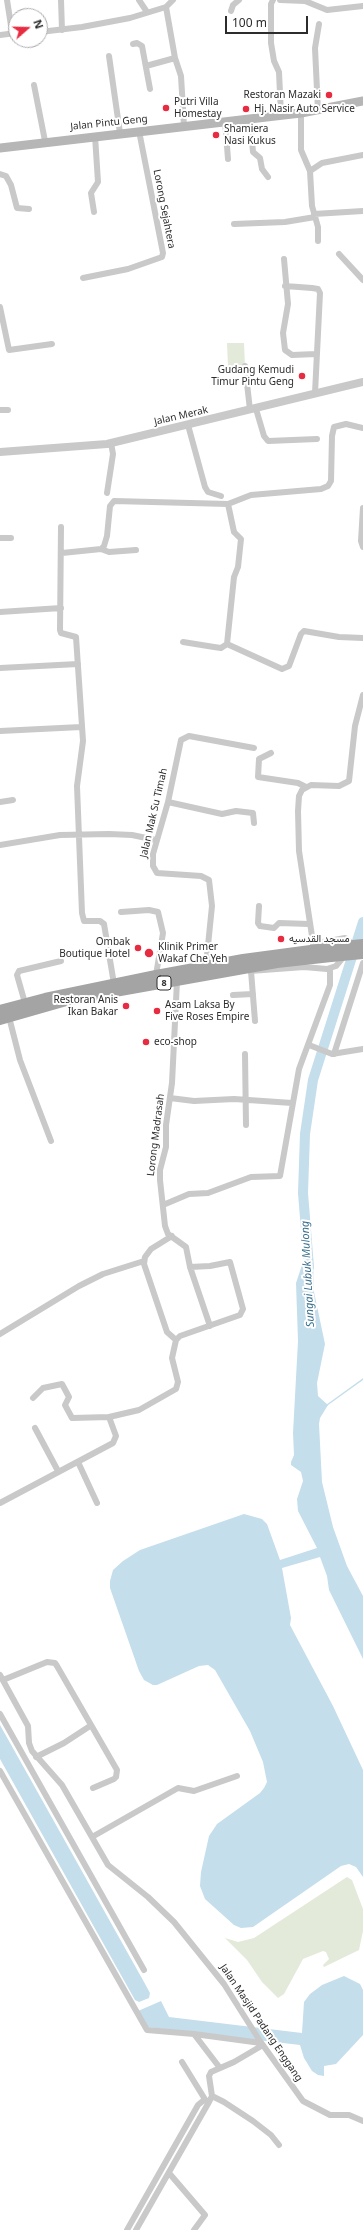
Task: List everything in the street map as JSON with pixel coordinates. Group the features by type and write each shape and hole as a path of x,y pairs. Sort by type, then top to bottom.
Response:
{"main road":[{"name":"Jalan Pintu Geng","path":"0,148 45,141 318,111 363,101"},
{"name":"8","path":"4,1018 70,1000 296,960 363,944"},
{"name":"8","path":"0,1010 25,1003 156,975 313,947 332,952 363,954"}],"street":[{"path":"61,0 62,30"},
{"path":"139,0 147,12"},
{"path":"48,31 130,18 166,7 173,0"},
{"path":"231,11 233,5 239,0"},
{"path":"273,0 271,4 271,43 274,60 279,71 281,114"},
{"path":"280,0 305,1 327,10 363,6"},
{"path":"166,7 175,58 181,76 184,126"},
{"path":"318,111 315,45 319,24"},
{"path":"133,44 137,43 142,46 150,89"},
{"path":"109,56 120,133"},
{"path":"146,66 175,58"},
{"path":"34,85 45,141"},
{"path":"301,113 301,150 311,169 314,216 318,226 318,241"},
{"path":"250,119 253,152 260,158 262,169 268,177"},
{"path":"224,121 228,159"},
{"name":"Lorong Sejahtera","path":"83,278 128,269 162,257 163,253 139,131"},
{"path":"94,212 91,193 98,182 95,136"},
{"path":"311,169 322,163 363,155"},
{"path":"0,174 6,176 12,185 17,208 28,209"},
{"path":"234,224 285,222 314,216 363,211"},
{"path":"340,254 363,280"},
{"path":"284,259 285,286 288,304 283,333 285,350 292,355 316,354"},
{"path":"285,286 312,288 319,291 315,393"},
{"path":"0,307 8,350 52,344"},
{"path":"245,366 253,410 264,436 268,441 317,439"},
{"name":"Jalan Merak","path":"0,452 112,443 253,410 363,382"},
{"path":"0,410 8,410"},
{"path":"100,549 106,542 110,506 114,501 228,504 251,495 321,489 328,486 331,481 332,436 334,427 346,424 363,428"},
{"path":"188,425 205,487 208,492 221,496"},
{"path":"107,493 113,454 112,443"},
{"path":"227,644 234,577 238,567 241,539 234,532 228,504"},
{"path":"363,508 361,541 363,547"},
{"path":"61,527 62,553 60,632 76,637 83,749 77,786 83,918 88,922 100,921 104,924 114,984"},
{"path":"0,538 11,538"},
{"path":"62,553 100,549 109,552 136,550"},
{"path":"0,612 60,608"},
{"path":"227,644 282,669 289,666 301,634 304,631 339,637 363,638"},
{"path":"183,642 221,648 227,644"},
{"path":"0,668 78,664"},
{"path":"271,753 259,759 258,777 298,783 306,787 339,786 349,781 355,726 363,696"},
{"path":"0,731 81,727"},
{"name":"Jalan Mak Su Timah","path":"206,966 212,906 209,880 201,876 157,873 151,860 168,802 179,744 184,738 189,736 254,748"},
{"path":"239,969 252,971 304,967 330,968 336,966 343,958 348,938 326,940 313,947 299,851 299,796 302,790 306,787"},
{"path":"0,802 14,800"},
{"path":"168,802 222,814 240,811 253,813 254,823"},
{"path":"0,845 48,836 79,835 121,834 156,840"},
{"path":"259,906 258,923 260,926 274,928 279,923 309,924"},
{"path":"121,912 149,910 158,912 163,933 156,975"},
{"path":"25,1003 18,975 20,972 61,962"},
{"path":"333,1054 362,971 363,963"},
{"path":"163,1205 189,1194 208,1193 251,1177 278,1177 281,1173 292,1103 299,1070 311,1046 330,985 330,968"},
{"path":"252,971 255,1021"},
{"name":"Lorong Madrasah","path":"177,981 170,1098 166,1125 166,1147 160,1170 165,1226 168,1234 186,1246 190,1267 210,1326"},
{"path":"233,995 253,994"},
{"path":"4,1018 51,1142"},
{"path":"311,1046 333,1054 361,1050 363,1056"},
{"path":"245,1054 246,1125"},
{"path":"170,1098 194,1101 246,1100 292,1103"},
{"path":"172,1236 151,1249 145,1257 144,1262 154,1297 167,1332 176,1340"},
{"path":"0,1334 79,1286 103,1274 144,1262"},
{"path":"33,1398 43,1388 62,1384 69,1397 65,1405 72,1418 109,1417 138,1410 176,1389 178,1382 172,1358 176,1340 184,1333 210,1326 240,1315 243,1312 230,1262 210,1266 190,1267"},
{"path":"0,1503 115,1441 116,1436 109,1417"},
{"path":"35,1428 49,1451 58,1471"},
{"path":"78,1462 97,1502"},
{"path":"2,1678 47,1662 55,1663 90,1726 117,1770 117,1775 114,1779 93,1788"},
{"name":"Jalan Masjid Padang Enggang","path":"2,1678 28,1726 29,1743 36,1757 58,1779 108,1865 148,1897 174,1922 224,1984 261,2043 299,2097 306,2104 330,2115 349,2115 363,2121"},
{"path":"0,1714 144,1970"},
{"path":"36,1757 64,1743 90,1726"},
{"path":"0,1771 147,2030 194,2034 261,2043"},
{"path":"92,1837 178,1788 194,1791 237,1776"},
{"path":"194,2034 220,2068"},
{"path":"136,2230 209,2100 209,2076 211,2072 241,2059 261,2043"},
{"path":"182,2062 209,2100"},
{"path":"128,2230 198,2105 209,2100 224,2102 271,2135 279,2145"},
{"path":"169,2173 205,2216 194,2230"}],"green space":[{"path":"227,343 244,343 245,366 228,366"},
{"path":"347,1877 352,1880 363,1909 363,1931 359,1950 324,1967 323,1965 329,1959 326,1952 323,1951 303,1959 284,1994 278,1998 262,1982 247,1960 225,1938 238,1942 254,1938"}],"water":[{"path":"309,1255 313,1261 314,1292 325,1344 317,1383 318,1396 328,1405 320,1418 319,1424 322,1482 333,1527 347,1566 363,1596 363,1659 329,1590 327,1576 320,1557 282,1568 291,1618 290,1625 333,1706 363,1770 363,1877 356,1867 349,1864 341,1866 253,1927 241,1928 234,1925 205,1899 200,1886 201,1872 209,1836 217,1824 260,1793 264,1788 267,1782 263,1762 250,1731 215,1670 208,1665 199,1666 157,1685 153,1685 144,1680 139,1671 110,1588 110,1581 113,1570 123,1561 140,1550 244,1514 262,1519 267,1524 280,1560 317,1548 298,1511 297,1499 303,1481 301,1472 291,1465 294,1455 293,1433 298,1341 296,1283 304,1259"},
{"path":"0,1725 144,1982 150,1993 149,1998 139,2002 135,2000 0,1759"},
{"path":"344,1976 360,1984 363,1990 363,2035 336,2064 324,2066 324,2076 318,2075 312,2071 304,2058 300,2045 147,2027 138,2011 161,2001 169,2017 302,2033 304,2002 310,1994 322,1985"}],"waterway":[{"name":"Sungai Lubuk Mulong","path":"309,1267 303,1193 305,1134 313,1080 363,922"},
{"path":"327,1405 363,1379"}],"place":[{"name":"Restoran Mazaki","path":"329,95"},
{"name":"Putri Villa Homestay","path":"166,108"},
{"name":"Hj. Nasir Auto Service","path":"246,109"},
{"name":"Shamiera Nasi Kukus","path":"216,135"},
{"name":"Gudang Kemudi Timur Pintu Geng","path":"302,376"},
{"name":"مسجد القدسيه","path":"281,939"},
{"name":"Ombak Boutique Hotel","path":"138,948"},
{"name":"Klinik Primer Wakaf Che Yeh","path":"149,953"},
{"name":"Restoran Anis Ikan Bakar","path":"126,1006"},
{"name":"Asam Laksa By Five Roses Empire","path":"157,1011"},
{"name":"eco-shop","path":"146,1042"}]}
